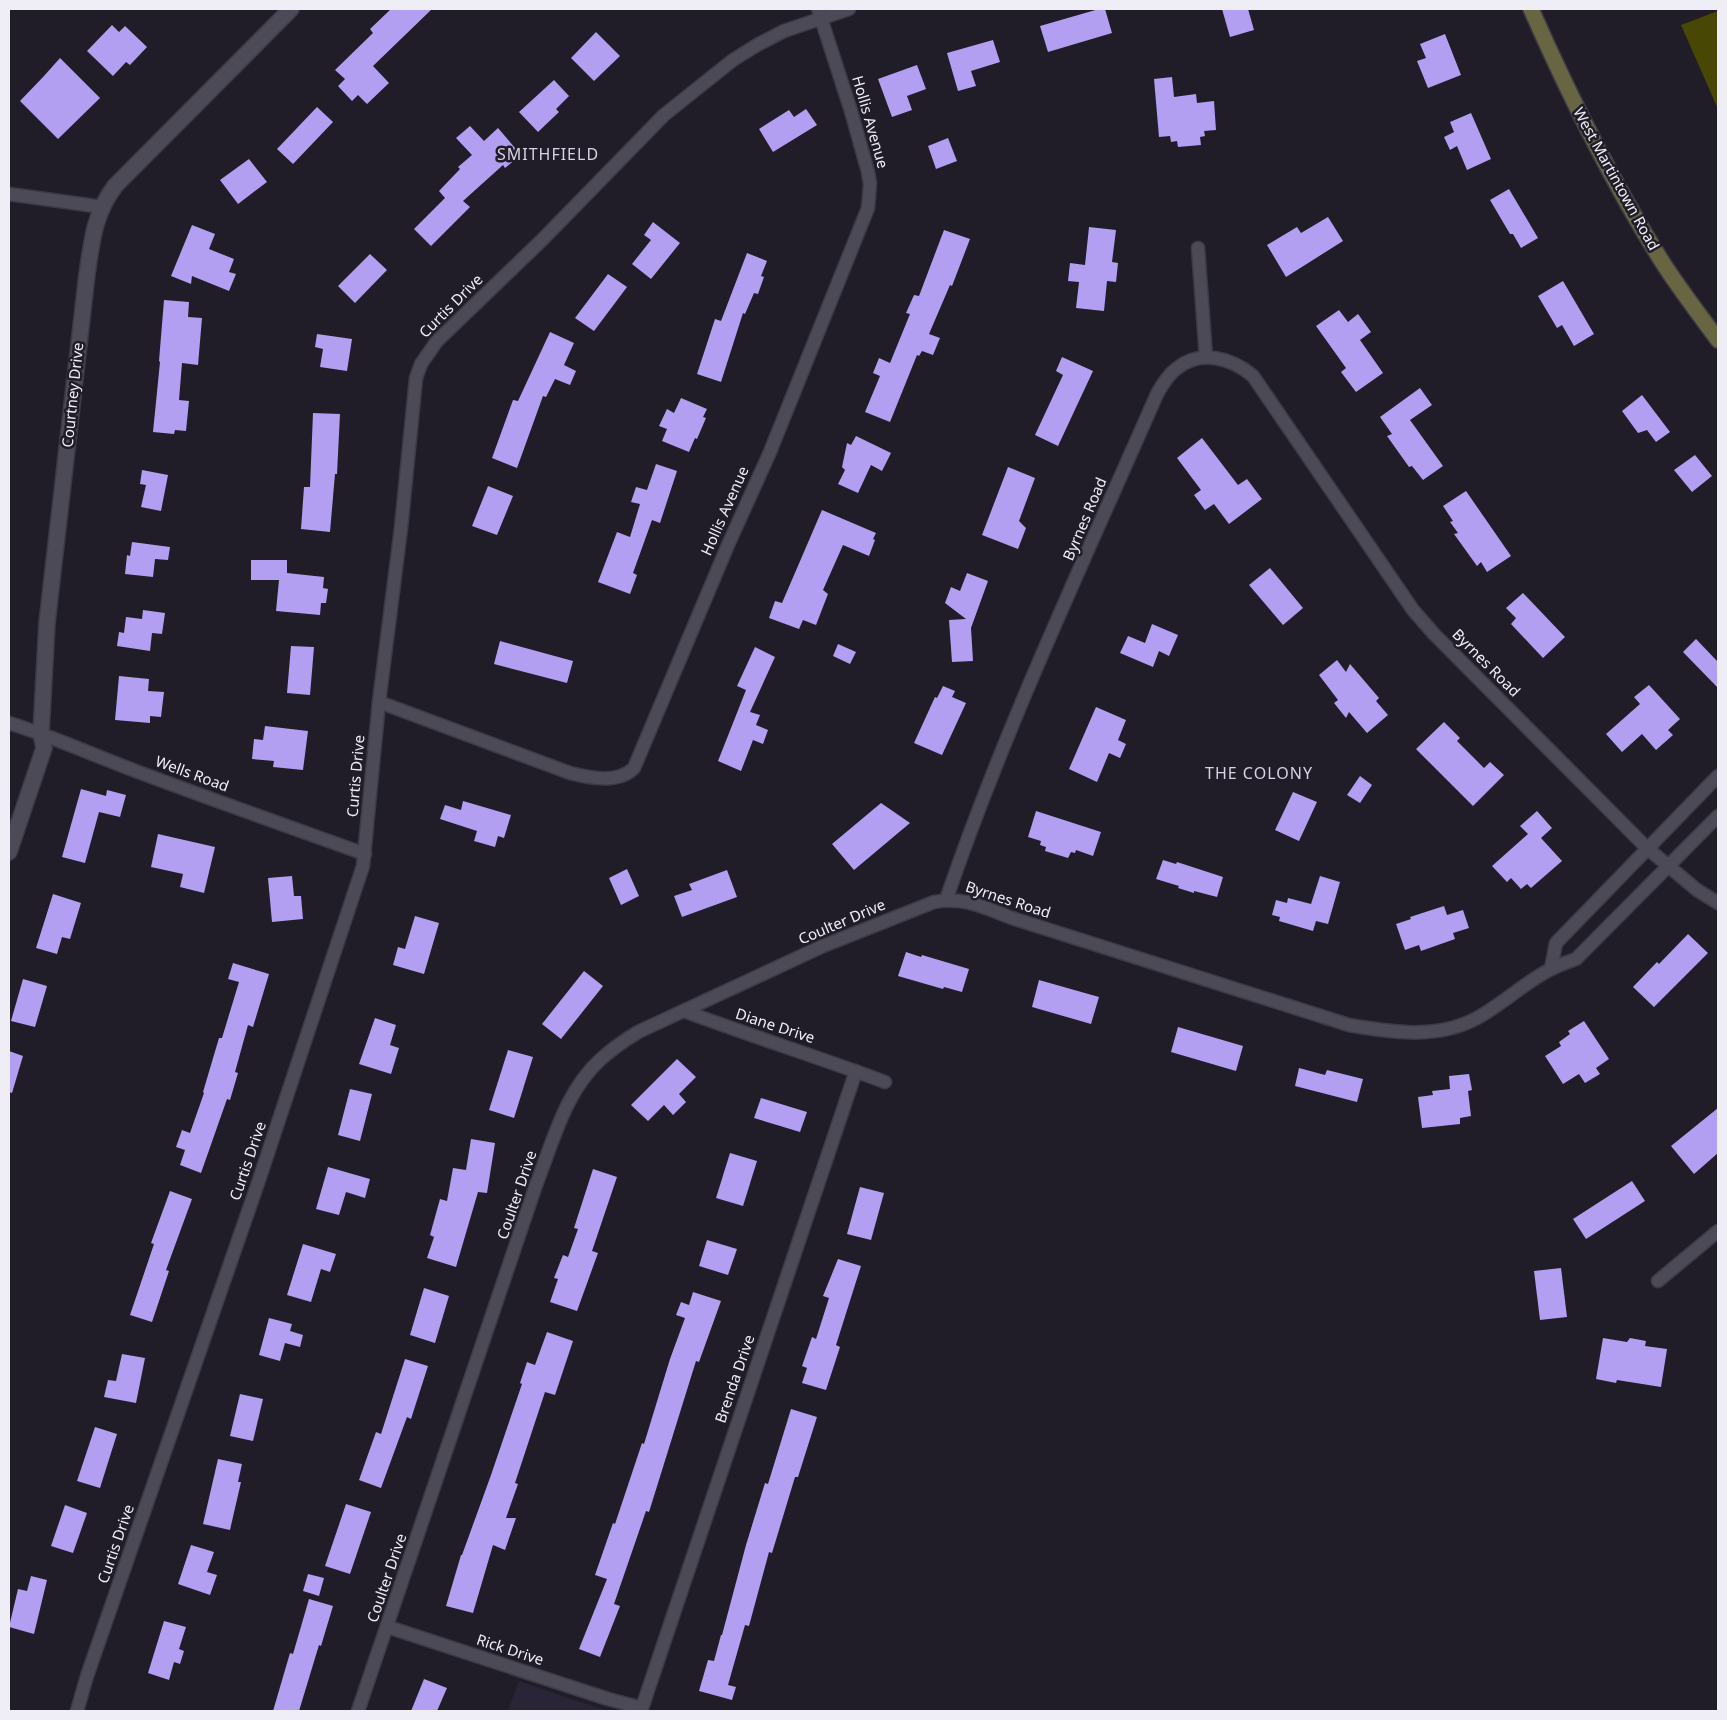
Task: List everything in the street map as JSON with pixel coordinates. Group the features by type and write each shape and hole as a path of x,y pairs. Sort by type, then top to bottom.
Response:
{"main road":[{"name":"West Martintown Road","path":"1531,9 1566,87 1628,204 1661,260 1718,340"}],"street":[{"name":"Courtney Drive","path":"9,852 44,748 42,734 47,623 84,294 94,228 102,207 115,186 291,9"},
{"name":"Curtis Drive","path":"77,1711 363,866 379,702 401,528 416,378 421,364 437,341 542,240 664,115 733,60 819,13 849,9"},
{"name":"Hollis Avenue","path":"379,702 570,773 599,778 618,777 634,768 728,545 770,452 868,208 870,190 868,172 851,111 819,13"},
{"path":"9,194 102,207"},
{"path":"1198,248 1206,357"},
{"name":"Byrnes Road","path":"1667,866 1456,657 1418,616 1253,376 1231,361 1206,357 1193,360 1176,369 1156,394 983,796 946,900 971,902 1012,918 1349,1025 1395,1033 1418,1033 1438,1030 1477,1019 1551,969 1576,959 1718,816"},
{"name":"Wells Road","path":"9,723 365,854"},
{"path":"1551,969 1556,943 1718,776"},
{"path":"1667,866 1697,890 1718,903"},
{"name":"Coulter Drive","path":"358,1711 536,1185 564,1113 574,1093 600,1060 638,1032 823,946 934,902 946,900"},
{"name":"Diane Drive","path":"684,1011 856,1071"},
{"path":"856,1071 884,1082"},
{"name":"Brenda Drive","path":"623,1703 642,1708 856,1071"},
{"path":"1658,1281 1718,1231"},
{"name":"Rick Drive","path":"388,1627 623,1703"}],"shaded area":[{"path":"1718,11 1718,109 1681,25"},
{"path":"519,1681 562,1696 608,1711 508,1711"}],"building":[{"path":"391,9 432,9 373,66 389,83 367,104 358,95 352,101 338,86 345,79 335,70 373,33 370,29"},
{"path":"1099,9 1105,9 1112,33 1048,52 1040,26"},
{"path":"1222,9 1248,9 1254,30 1230,37"},
{"path":"112,25 119,32 125,26 147,47 130,65 126,62 113,76 87,51"},
{"path":"596,32 620,56 594,81 571,58"},
{"path":"1445,34 1461,75 1428,88 1417,61 1426,58 1420,44"},
{"path":"993,40 1000,62 971,71 976,86 958,91 947,53"},
{"path":"60,58 100,98 58,139 20,101"},
{"path":"917,65 926,89 907,96 912,110 892,117 878,79"},
{"path":"1172,77 1174,97 1196,94 1197,103 1214,101 1216,130 1204,131 1205,136 1200,137 1201,145 1178,147 1177,141 1171,142 1170,136 1159,137 1154,79"},
{"path":"554,80 569,96 556,109 559,112 538,132 519,112"},
{"path":"317,107 333,122 293,164 277,149"},
{"path":"806,109 817,125 773,152 759,129 789,110 794,117"},
{"path":"1471,113 1491,159 1467,170 1457,146 1450,150 1444,137 1454,132 1450,122"},
{"path":"470,126 484,141 498,128 521,155 505,168 503,165 463,201 470,207 431,246 414,229 445,198 439,191 460,169 458,167 472,155 456,138"},
{"path":"948,138 957,161 936,169 928,146"},
{"path":"249,159 267,182 238,204 220,180"},
{"path":"1509,189 1538,238 1521,248 1513,234 1510,234 1490,200"},
{"path":"1328,217 1343,241 1286,277 1267,245 1297,227 1301,233"},
{"path":"653,222 680,243 651,279 632,264 651,240 644,235"},
{"path":"192,225 215,234 209,249 234,259 229,272 236,274 229,291 192,276 191,284 171,276"},
{"path":"1089,227 1116,230 1112,262 1118,263 1116,282 1107,281 1104,311 1076,308 1079,282 1068,281 1070,263 1085,265"},
{"path":"944,230 970,239 952,286 950,285 929,334 940,338 933,355 922,351 919,356 917,355 890,422 865,412 880,376 873,373 879,358 890,363 910,314 906,313 914,295 919,296"},
{"path":"747,253 767,261 761,276 764,277 758,294 754,293 745,314 743,313 721,382 697,374 715,319 721,321"},
{"path":"370,254 387,270 355,303 338,286"},
{"path":"608,274 627,287 594,331 575,318"},
{"path":"1563,281 1594,334 1574,346 1562,325 1557,328 1538,296"},
{"path":"164,300 189,302 188,317 202,318 198,365 182,363 179,400 189,401 186,431 175,430 174,434 153,432"},
{"path":"1339,310 1348,322 1358,314 1371,332 1360,340 1383,373 1356,392 1341,372 1346,368 1316,326"},
{"path":"550,332 574,343 564,365 576,371 570,385 555,379 546,397 543,396 517,468 492,458 513,400 518,401"},
{"path":"317,334 352,339 347,371 320,367 323,349 315,347"},
{"path":"1062,357 1093,371 1058,446 1035,435 1063,375 1056,371"},
{"path":"1420,388 1432,405 1410,420 1443,466 1423,480 1412,466 1409,467 1387,436 1392,434 1380,417"},
{"path":"1642,395 1670,432 1656,442 1647,430 1638,433 1622,411"},
{"path":"681,398 707,409 703,417 706,418 689,452 662,441 667,429 659,426 667,409 674,413"},
{"path":"313,413 340,414 337,474 335,474 330,532 301,529 304,487 310,487"},
{"path":"856,436 891,453 882,471 871,465 858,493 838,484 845,470 842,467 847,443 851,445"},
{"path":"1202,438 1238,485 1247,479 1262,499 1229,524 1214,504 1205,510 1194,495 1201,490 1177,458"},
{"path":"1695,455 1712,476 1692,492 1674,470"},
{"path":"656,464 677,471 660,523 652,520 633,573 637,575 630,594 598,582 617,532 630,537 640,504 631,502 636,487 647,490"},
{"path":"1008,467 1035,478 1019,521 1026,528 1018,549 982,535"},
{"path":"142,470 168,475 161,511 141,507 146,485 140,484"},
{"path":"488,486 513,496 497,535 472,526"},
{"path":"1466,491 1511,556 1487,572 1481,562 1477,566 1454,534 1458,533 1450,522 1453,521 1443,506"},
{"path":"822,510 876,533 873,539 875,540 869,556 843,545 823,590 828,594 816,625 803,620 799,629 769,618 775,601 782,603"},
{"path":"132,542 170,547 168,560 155,559 153,577 125,574 127,555 130,556"},
{"path":"251,560 287,560 287,573 324,577 323,588 328,589 326,603 321,603 320,615 276,611 279,580 251,580"},
{"path":"1270,568 1303,608 1283,625 1249,585"},
{"path":"967,573 988,581 971,628 973,661 952,662 949,620 966,619 945,603 951,587 960,591"},
{"path":"1523,593 1565,637 1543,658 1511,624 1516,618 1506,608"},
{"path":"143,610 165,613 162,634 152,633 150,651 117,646 119,632 124,633 126,617 142,619"},
{"path":"1152,624 1178,635 1169,656 1159,651 1153,667 1120,653 1128,636 1145,643"},
{"path":"1696,639 1718,662 1718,688 1683,652"},
{"path":"500,641 573,661 567,683 494,664"},
{"path":"838,644 856,652 850,664 833,656"},
{"path":"291,646 314,647 310,695 287,693"},
{"path":"755,647 775,657 750,712 760,715 756,725 768,730 763,744 753,740 741,771 718,761 746,690 737,686"},
{"path":"1337,660 1346,672 1350,664 1379,698 1376,701 1388,715 1367,733 1349,712 1346,718 1334,703 1338,700 1319,675"},
{"path":"119,676 149,679 148,691 164,692 161,717 150,716 150,723 115,720"},
{"path":"1649,685 1680,719 1668,730 1673,735 1656,750 1642,734 1622,752 1606,734 1640,704 1634,697"},
{"path":"943,686 955,691 952,697 966,703 942,755 914,743 935,697 937,698"},
{"path":"1096,707 1126,720 1118,740 1126,744 1120,758 1109,753 1097,782 1069,769"},
{"path":"1444,722 1460,738 1457,741 1484,768 1490,762 1504,775 1473,806 1416,749"},
{"path":"265,726 308,731 303,770 273,767 274,761 252,759 254,739 263,740"},
{"path":"1360,776 1372,785 1360,803 1347,795"},
{"path":"81,789 106,796 107,790 126,795 120,817 99,812 85,863 62,857"},
{"path":"1293,792 1317,802 1299,841 1275,830"},
{"path":"463,801 511,815 504,838 498,836 495,847 474,841 477,831 440,819 445,805 461,810"},
{"path":"881,803 910,823 854,870 832,844"},
{"path":"1036,811 1101,832 1093,856 1076,850 1075,853 1071,852 1068,858 1045,851 1046,847 1040,845 1041,841 1028,837"},
{"path":"1537,811 1552,828 1541,838 1562,861 1531,888 1527,884 1521,889 1511,878 1507,882 1492,866 1528,834 1520,826"},
{"path":"158,834 215,847 204,893 180,887 183,874 151,867"},
{"path":"1163,860 1176,864 1177,862 1223,877 1217,897 1194,891 1194,893 1156,879"},
{"path":"627,869 639,896 621,905 609,878"},
{"path":"727,870 737,897 682,917 674,896 692,890 689,884"},
{"path":"292,876 294,896 301,896 303,919 272,922 268,878"},
{"path":"1320,876 1340,882 1328,924 1316,921 1313,931 1279,921 1280,917 1272,915 1276,900 1287,903 1288,898 1311,904"},
{"path":"53,894 81,903 70,939 62,937 57,954 36,948"},
{"path":"1444,906 1447,915 1463,910 1469,928 1453,933 1455,939 1421,951 1419,945 1405,950 1396,924 1411,919 1410,917"},
{"path":"415,916 439,923 424,974 393,965 398,947 405,949"},
{"path":"1688,934 1708,953 1654,1007 1633,987"},
{"path":"906,952 969,969 962,992 944,987 943,989 898,976"},
{"path":"233,963 269,974 253,1027 248,1025 235,1072 238,1073 230,1100 227,1099 201,1173 180,1165 185,1150 176,1147 182,1130 190,1133 204,1093 219,1038 222,1038 239,982 228,979"},
{"path":"584,971 603,986 561,1039 542,1024"},
{"path":"23,979 47,986 35,1027 11,1021"},
{"path":"1039,980 1099,997 1091,1024 1032,1007"},
{"path":"375,1018 396,1025 390,1045 399,1048 391,1074 359,1064"},
{"path":"1584,1021 1609,1059 1596,1068 1600,1074 1585,1083 1579,1074 1563,1084 1545,1056 1561,1046 1559,1042 1570,1034 1568,1031"},
{"path":"1178,1027 1243,1046 1236,1071 1171,1052"},
{"path":"508,1050 533,1057 514,1118 489,1110"},
{"path":"9,1051 23,1056 12,1093 9,1092"},
{"path":"677,1059 696,1077 679,1094 686,1102 673,1115 664,1105 648,1121 631,1105"},
{"path":"1299,1068 1325,1075 1327,1070 1363,1079 1357,1102 1295,1086"},
{"path":"1469,1074 1472,1090 1468,1091 1471,1116 1460,1118 1460,1124 1422,1128 1418,1097 1433,1095 1432,1091 1450,1089 1449,1076"},
{"path":"350,1089 372,1094 360,1141 338,1135"},
{"path":"761,1098 807,1112 800,1132 754,1118"},
{"path":"1718,1108 1718,1153 1694,1174 1671,1146"},
{"path":"471,1139 495,1143 487,1193 478,1192 456,1267 427,1258 434,1237 430,1235 440,1199 447,1201 453,1168 466,1170"},
{"path":"730,1153 757,1161 743,1206 716,1198"},
{"path":"328,1167 370,1179 365,1198 346,1192 339,1215 316,1209"},
{"path":"593,1169 617,1177 592,1251 598,1253 577,1311 550,1302 558,1279 554,1278 563,1255 568,1257 578,1229 574,1228"},
{"path":"1632,1181 1645,1201 1586,1239 1573,1219"},
{"path":"860,1187 884,1193 871,1240 847,1234"},
{"path":"170,1191 192,1199 166,1270 169,1271 152,1322 130,1315 154,1244 151,1243"},
{"path":"707,1240 737,1249 728,1275 699,1266"},
{"path":"303,1244 336,1254 330,1272 321,1269 311,1302 287,1295"},
{"path":"838,1259 861,1266 836,1345 840,1347 826,1390 802,1383 807,1368 802,1366 812,1337 816,1339 829,1298 823,1296"},
{"path":"1561,1268 1567,1317 1540,1320 1534,1271"},
{"path":"424,1288 449,1296 435,1343 410,1335"},
{"path":"693,1292 721,1301 699,1362 696,1361 649,1512 646,1511 614,1604 620,1606 600,1657 579,1649 607,1579 595,1575 613,1523 615,1524 642,1443 644,1444 670,1359 685,1318 676,1315 681,1302 689,1305"},
{"path":"269,1318 292,1324 290,1331 303,1335 300,1347 285,1343 280,1361 259,1355"},
{"path":"547,1332 573,1341 555,1395 545,1392 515,1483 518,1484 506,1518 516,1518 505,1550 493,1545 473,1613 446,1606 461,1555 522,1384 520,1383 527,1362 535,1365"},
{"path":"1603,1338 1627,1342 1630,1338 1646,1341 1645,1346 1667,1349 1661,1387 1617,1380 1616,1383 1596,1379"},
{"path":"122,1354 145,1358 136,1403 104,1397 108,1380 116,1381"},
{"path":"405,1359 428,1366 411,1419 407,1417 381,1488 359,1480 376,1432 381,1434"},
{"path":"240,1394 263,1399 253,1441 230,1436"},
{"path":"791,1409 817,1417 798,1477 795,1477 772,1553 769,1552 749,1626 745,1625 728,1685 736,1687 732,1700 699,1691 708,1660 714,1661 746,1545 765,1483 768,1484"},
{"path":"95,1427 117,1434 100,1488 77,1481"},
{"path":"218,1459 242,1464 238,1482 241,1482 230,1530 203,1524"},
{"path":"346,1504 371,1512 350,1574 325,1566"},
{"path":"65,1505 87,1513 73,1553 51,1546"},
{"path":"191,1545 214,1552 207,1572 217,1575 210,1595 178,1584"},
{"path":"308,1574 324,1578 319,1596 303,1591"},
{"path":"31,1576 47,1580 34,1634 9,1627 18,1589 27,1591"},
{"path":"309,1599 333,1606 321,1646 319,1645 299,1711 273,1711 290,1653 293,1654"},
{"path":"164,1621 186,1627 179,1649 184,1651 180,1664 174,1662 169,1680 148,1673"},
{"path":"424,1679 447,1688 437,1711 411,1711"}],"district":[{"name":"SMITHFIELD","path":"548,154"},
{"name":"THE COLONY","path":"1259,773"}]}
